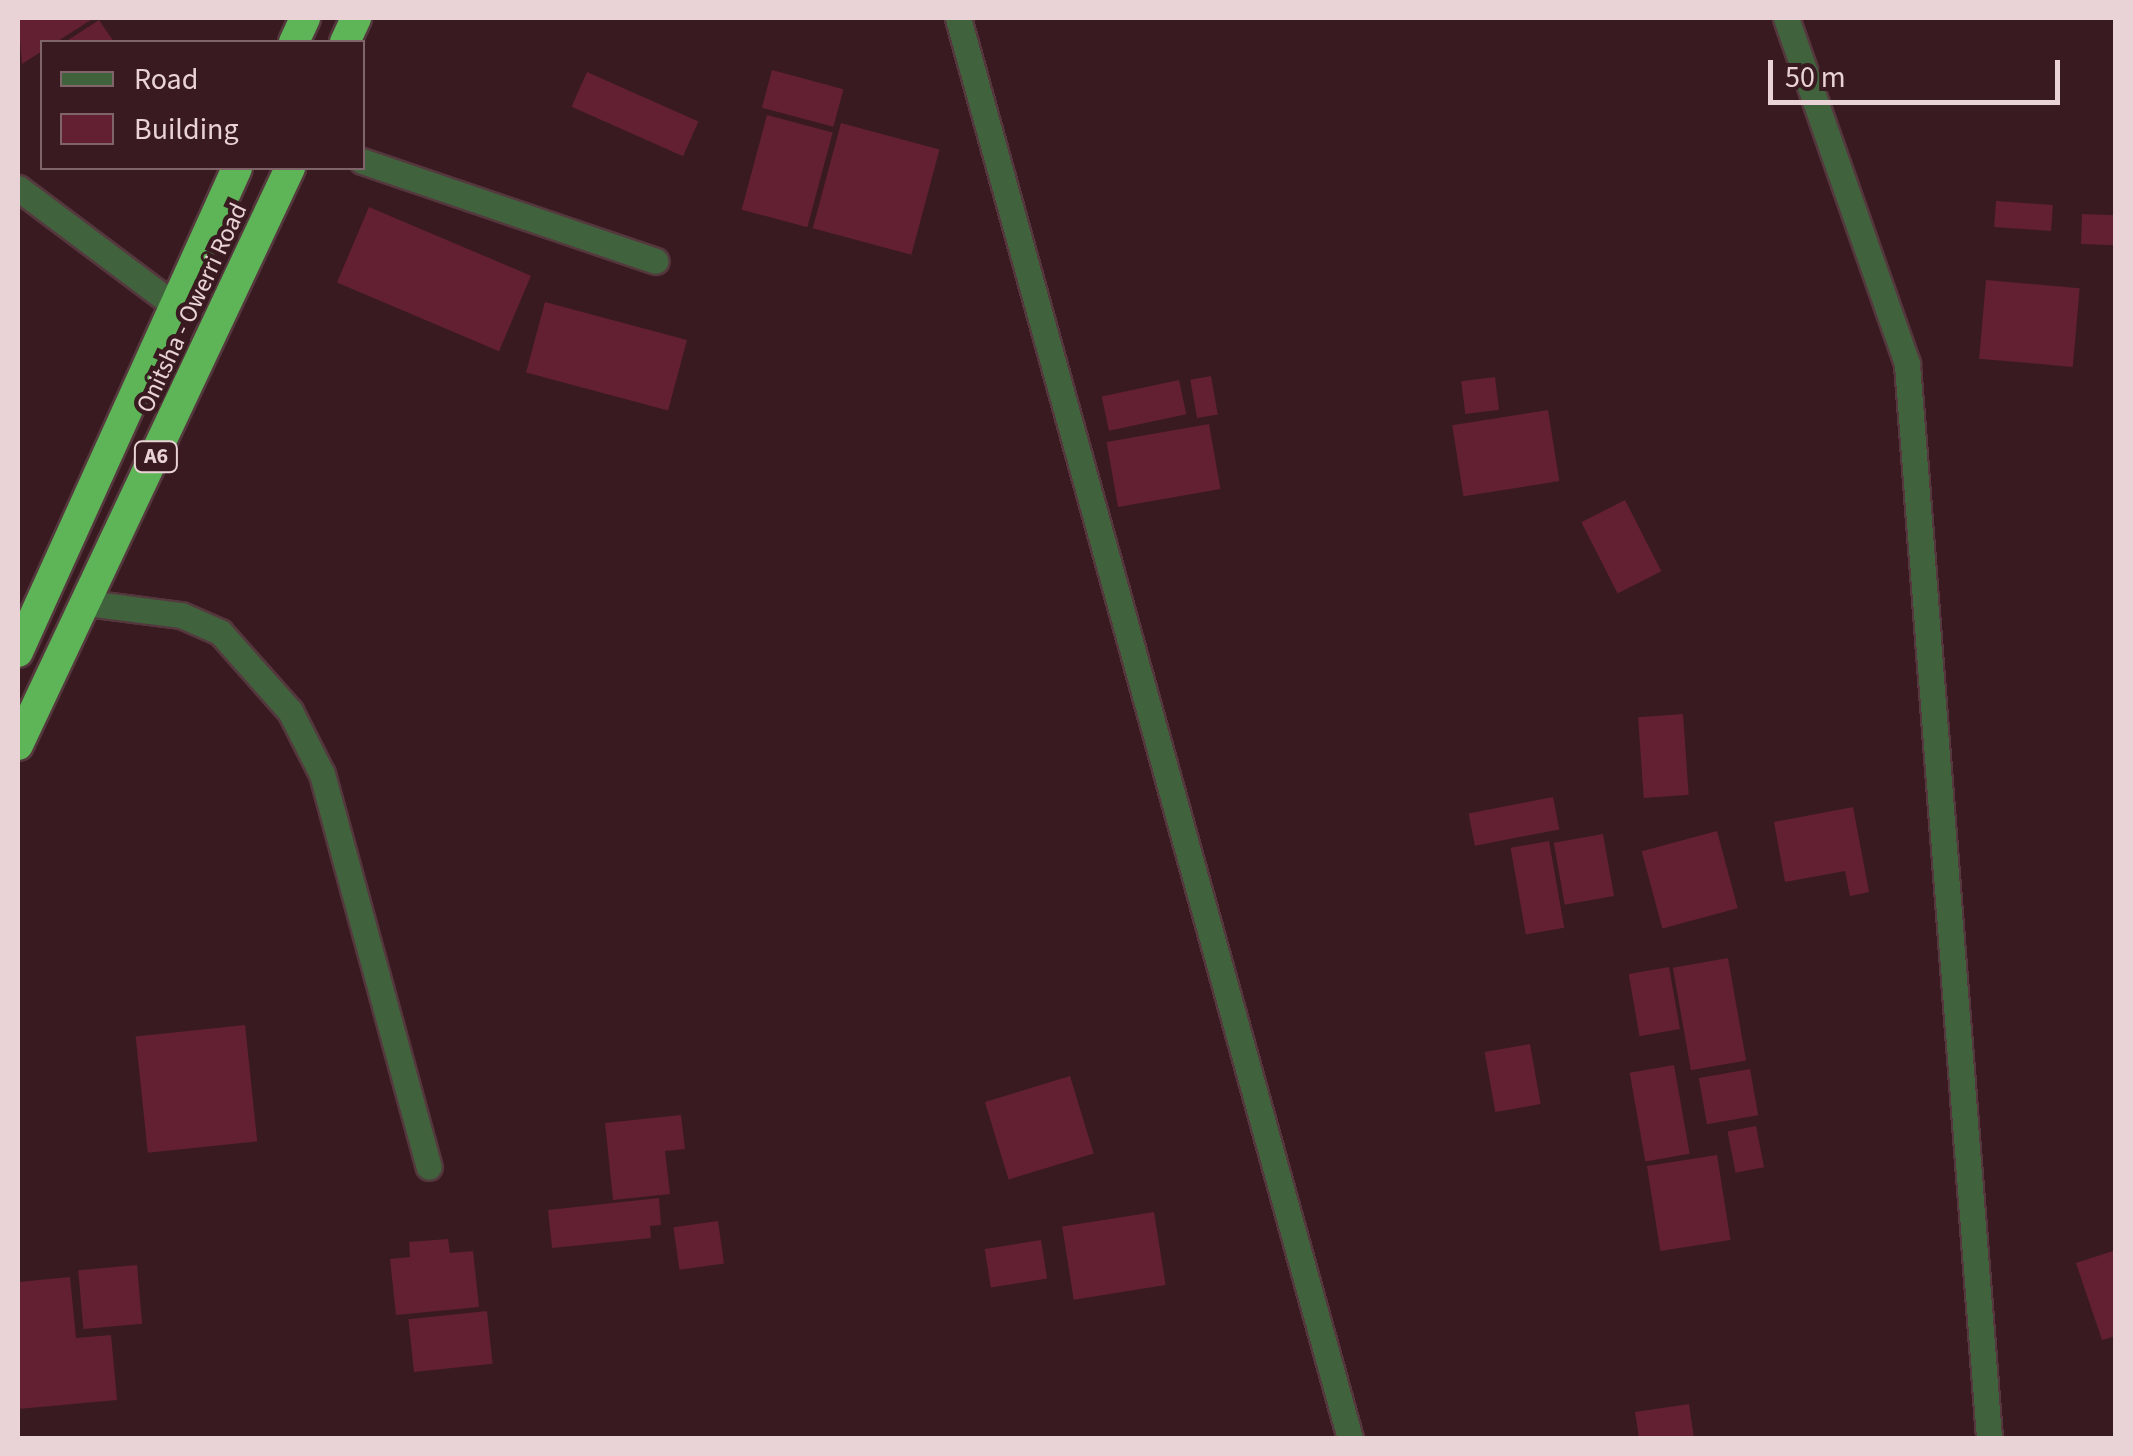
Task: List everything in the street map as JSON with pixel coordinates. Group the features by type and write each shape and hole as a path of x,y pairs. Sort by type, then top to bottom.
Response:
{"highway":[{"name":"Onitsha - Owerri Road","path":"18,652 236,170"},
{"name":"Onitsha - Owerri Road","path":"18,745 289,170"}],"street":[{"path":"958,18 1350,1438"},
{"path":"1786,18 1906,364 1989,1438"},
{"path":"365,162 655,262"},
{"path":"18,188 174,305"},
{"path":"87,603 181,616 220,632 290,711 322,774 429,1166"}],"building":[{"path":"18,18 94,18 60,40 40,40 40,52 22,64"},
{"path":"99,20 113,40 68,40"},
{"path":"772,70 843,89 833,127 762,108"},
{"path":"587,72 698,122 683,156 572,107"},
{"path":"767,115 833,133 807,227 742,210"},
{"path":"841,123 940,149 911,255 813,228"},
{"path":"1996,201 2053,205 2051,231 1994,227"},
{"path":"369,207 531,276 499,351 337,282"},
{"path":"2082,214 2116,215 2115,245 2081,244"},
{"path":"1986,280 2080,288 2073,367 1979,359"},
{"path":"545,302 687,340 668,411 526,373"},
{"path":"1211,376 1218,414 1197,418 1190,380"},
{"path":"1495,377 1499,410 1465,414 1461,381"},
{"path":"1179,380 1186,414 1109,431 1102,396"},
{"path":"1548,410 1559,481 1463,496 1452,425"},
{"path":"1209,424 1220,489 1118,507 1107,442"},
{"path":"1625,500 1661,571 1618,594 1581,522"},
{"path":"1683,714 1689,795 1644,798 1638,717"},
{"path":"1553,797 1559,829 1475,846 1469,813"},
{"path":"1853,807 1869,892 1850,896 1845,871 1785,882 1774,822"},
{"path":"1717,831 1738,908 1662,928 1642,851"},
{"path":"1603,834 1614,896 1565,905 1554,843"},
{"path":"1549,841 1564,928 1526,934 1511,848"},
{"path":"1728,958 1746,1060 1691,1070 1673,968"},
{"path":"1669,967 1680,1029 1640,1036 1629,974"},
{"path":"245,1025 257,1141 148,1153 136,1036"},
{"path":"1530,1044 1541,1104 1495,1112 1485,1052"},
{"path":"1674,1065 1690,1154 1645,1161 1630,1073"},
{"path":"1750,1069 1758,1115 1707,1124 1699,1078"},
{"path":"1070,1076 1094,1153 1009,1179 985,1102"},
{"path":"681,1115 685,1149 665,1151 670,1194 613,1200 605,1123"},
{"path":"1756,1126 1764,1167 1736,1173 1728,1132"},
{"path":"1717,1155 1730,1240 1660,1251 1647,1166"},
{"path":"659,1198 661,1225 650,1226 651,1238 552,1248 548,1210"},
{"path":"1154,1212 1166,1285 1074,1300 1062,1227"},
{"path":"718,1221 724,1264 679,1270 673,1227"},
{"path":"448,1239 450,1253 473,1251 479,1307 396,1315 390,1259 410,1257 409,1242"},
{"path":"1041,1240 1047,1279 991,1287 985,1249"},
{"path":"2116,1250 2116,1336 2102,1340 2076,1263"},
{"path":"137,1265 142,1324 83,1329 78,1270"},
{"path":"70,1277 76,1338 111,1335 117,1400 18,1409 18,1282"},
{"path":"487,1311 493,1364 414,1372 408,1319"},
{"path":"1689,1404 1694,1438 1639,1438 1635,1412"}]}
